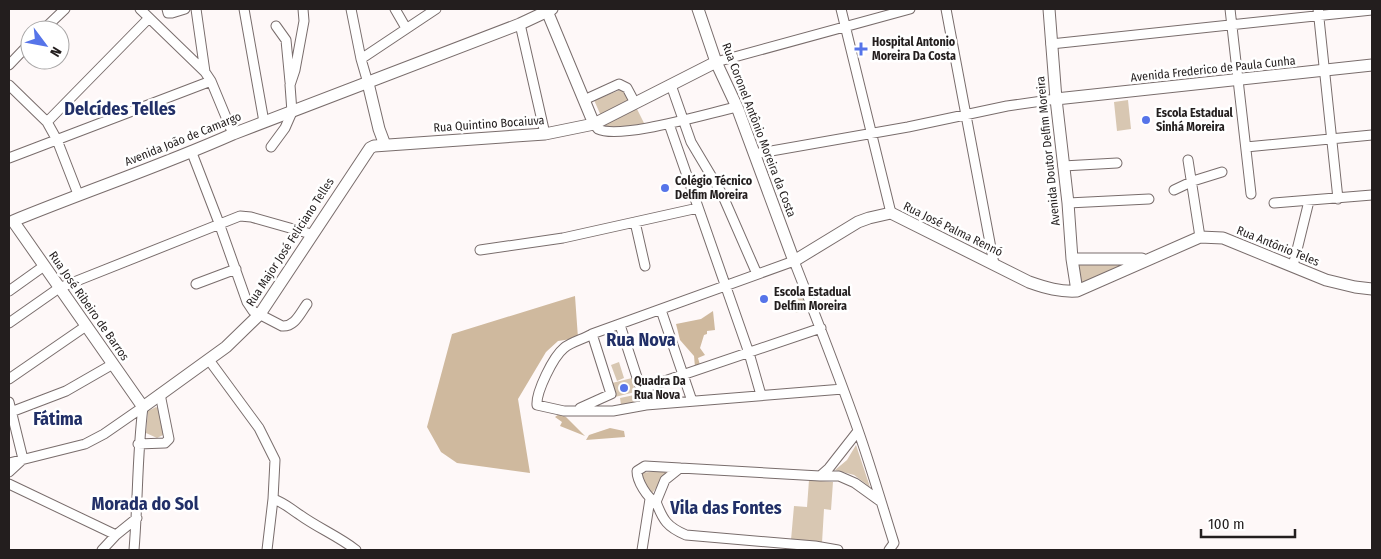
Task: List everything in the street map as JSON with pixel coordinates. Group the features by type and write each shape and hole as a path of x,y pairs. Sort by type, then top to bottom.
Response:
{"main road":[{"name":"Avenida João de Camargo","path":"11,222 78,194 192,153 233,134 520,24 548,9"},
{"path":"548,9 594,124"},
{"name":"Rua Coronel Antônio Moreira da Costa","path":"698,9 716,62 737,107 794,260"},
{"name":"Avenida Doutor Delfim Moreira","path":"1049,9 1056,99 1077,291"},
{"name":"Rua Quintino Bocaiuva","path":"384,145 545,134 594,124 716,62"},
{"name":"Avenida Frederico de Paula Cunha","path":"1056,99 1372,65"},
{"path":"368,83 384,145"},
{"name":"Rua Major José Feliciano Telles","path":"143,407 234,342 260,314 367,150 374,146 384,145"},
{"name":"Rua José Palma Rennó","path":"794,260 858,222 891,213 1029,282 1050,289 1077,291"},
{"name":"Rua José Ribeiro de Barros","path":"11,222 143,407"},
{"name":"Rua Antônio Teles","path":"1077,291 1200,237 1223,238 1326,280 1372,289"},
{"name":"Rua Antônio Teles","path":"1072,259 1147,259"}],"street":[{"path":"53,20 65,9"},
{"path":"141,9 211,80 233,134"},
{"path":"167,9 168,12 172,13 184,9"},
{"path":"196,9 205,72"},
{"path":"244,9 264,122"},
{"path":"290,85 295,70 304,20 303,9"},
{"path":"351,9 368,83"},
{"path":"361,59 436,9"},
{"path":"841,9 891,213"},
{"path":"716,62 910,9"},
{"path":"946,9 994,264"},
{"path":"1230,9 1251,194"},
{"path":"398,10 406,28"},
{"path":"1052,44 1231,24 1318,12 1372,10"},
{"path":"1318,12 1338,199"},
{"path":"47,122 149,18"},
{"path":"520,24 545,134"},
{"path":"271,147 285,128 292,112 286,40 276,26"},
{"path":"286,40 300,38"},
{"path":"9,65 20,54"},
{"path":"9,158 211,80"},
{"path":"584,100 619,84 627,88 634,103"},
{"path":"9,85 47,122 57,140 78,194"},
{"path":"671,85 691,142 722,194 757,274"},
{"path":"754,154 908,128 1007,106 1056,99"},
{"path":"594,124 598,130 610,133 669,124 737,107"},
{"path":"669,124 749,353 761,395"},
{"path":"1246,147 1332,137 1372,135"},
{"path":"192,153 220,223 247,302 253,311 282,326 287,326 294,322 306,304"},
{"path":"1188,160 1193,181 1200,237"},
{"path":"1063,166 1117,163"},
{"path":"1174,190 1193,181 1222,172"},
{"path":"1274,203 1338,199 1372,194"},
{"path":"1068,203 1149,199"},
{"path":"1293,266 1309,201"},
{"path":"480,250 563,238 698,208"},
{"path":"9,323 59,288 240,216 251,217 312,234"},
{"path":"636,222 645,266"},
{"path":"843,389 646,405 614,411 564,411 537,405 537,396 540,388 557,356 564,348 592,334 794,260 821,328 843,389 858,431 880,501 891,547"},
{"path":"9,291 44,266"},
{"path":"196,284 236,269"},
{"path":"661,310 692,401"},
{"path":"620,325 646,405"},
{"path":"9,379 86,326"},
{"path":"641,389 821,328"},
{"path":"575,410 611,394 592,334"},
{"path":"208,360 259,428 274,460 273,499 267,550"},
{"path":"23,459 10,407 66,391 113,364"},
{"path":"138,444 166,442 169,438 160,394"},
{"path":"134,550 137,518 138,444 143,407"},
{"path":"9,463 85,444 143,407"},
{"path":"820,476 829,468 858,431"},
{"path":"9,472 23,459"},
{"path":"838,550 816,546 686,535 675,530 662,518 637,476 637,471 645,466 839,476 855,483 880,501"},
{"path":"642,550 653,501 665,480 680,468"},
{"path":"9,484 116,535"},
{"path":"273,499 286,504 300,515 331,532 356,550"},
{"path":"102,550 116,535 137,518"}],"shaded area":[{"path":"623,89 630,103 601,116 594,100"},
{"path":"1128,100 1131,129 1117,131 1114,102"},
{"path":"636,107 646,127 600,126"},
{"path":"1132,264 1080,284 1077,265"},
{"path":"798,286 807,309 796,313 787,290"},
{"path":"575,296 578,338 558,341 546,352 518,399 530,473 457,463 441,452 427,427 452,334"},
{"path":"713,311 715,330 707,331 707,334 704,335 700,348 705,355 698,358 700,365 695,367 694,356 680,340 676,324 701,319"},
{"path":"619,362 624,378 617,381 611,365"},
{"name":"Quadra Da Rua Nova","path":"632,378 635,392 615,397 612,383"},
{"path":"639,394 642,403 621,405 620,398"},
{"path":"156,407 161,410 163,435 157,438 146,433 148,411"},
{"path":"559,414 566,417 585,436 560,426 562,422 555,417"},
{"path":"610,428 624,431 625,437 586,440 589,435"},
{"path":"856,445 870,487 854,475 835,470 847,460"},
{"path":"669,470 651,495 640,473"},
{"path":"809,480 833,482 831,510 824,509 822,543 791,540 794,506 807,507"}],"place":[{"name":"Hospital Antonio Moreira Da Costa","path":"861,49"},
{"name":"Escola Estadual Sinhá Moreira","path":"1146,120"},
{"name":"Colégio Técnico Delfim Moreira","path":"665,188"},
{"name":"Escola Estadual Delfim Moreira","path":"764,299"},
{"name":"Quadra Da Rua Nova","path":"624,388"}],"district":[{"name":"Delcídes Telles","path":"120,109"},
{"name":"Rua Nova","path":"641,340"},
{"name":"Fátima","path":"58,419"},
{"name":"Morada do Sol","path":"145,504"},
{"name":"Vila das Fontes","path":"726,508"}]}
